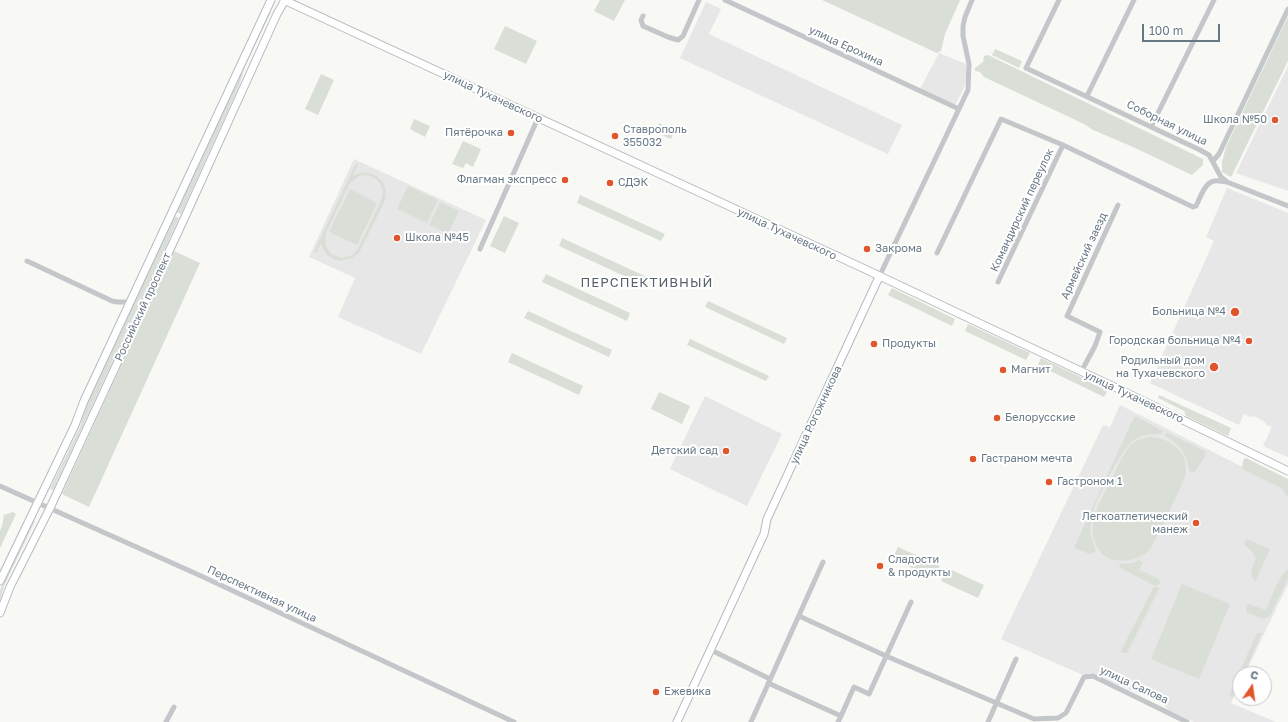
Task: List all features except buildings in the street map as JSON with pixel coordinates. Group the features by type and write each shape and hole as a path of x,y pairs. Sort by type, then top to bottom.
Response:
{"main road":[{"name":"Российский проспект","path":"0,581 71,432 84,401 271,0"},
{"name":"Российский проспект","path":"0,613 10,587 50,508 242,94 258,54 285,0"},
{"name":"улица Тухачевского","path":"285,0 879,277 1288,471"},
{"name":"улица Рогожникова","path":"677,722 764,534 767,519 879,277"}],"street":[{"path":"643,16 641,20 643,26 678,40 683,36 699,0"},
{"name":"улица Ерохина","path":"724,0 959,109"},
{"name":"улица Рогожникова","path":"879,277 968,90 969,64 962,26 972,0"},
{"name":"Соборная улица","path":"1059,0 1026,68 1209,155 1221,177 1227,182"},
{"path":"1087,96 1134,0"},
{"path":"1151,127 1214,0"},
{"path":"1213,161 1220,154 1288,10"},
{"path":"480,249 538,118"},
{"name":"Командирский переулок","path":"937,253 1001,119 1063,146 1193,207 1196,206 1205,188 1211,182 1218,180 1227,182"},
{"name":"Командирский переулок","path":"998,282 1063,146"},
{"path":"1227,182 1288,206"},
{"name":"Армейский заезд","path":"1081,372 1100,332 1067,316 1118,204"},
{"path":"27,262 117,302 130,302"},
{"name":"Перспективная улица","path":"0,486 198,575 514,722"},
{"path":"751,722 823,562"},
{"path":"838,722 854,687 869,694 911,602"},
{"path":"799,616 886,656 996,703"},
{"path":"711,650 840,716"},
{"path":"988,722 1016,659"},
{"name":"улица Салова","path":"996,703 1034,719 1058,718 1066,713 1084,677 1093,676 1187,722"},
{"path":"166,722 174,707"}],"shaded area":[{"path":"600,0 625,0 614,21 594,11"},
{"path":"822,0 960,0 945,34 941,51 937,53"},
{"path":"706,2 721,9 709,34 902,125 888,154 680,58"},
{"path":"268,11 271,12 245,66 239,86 181,214 176,212"},
{"path":"1288,16 1288,61 1231,177 1222,172 1222,162 1226,147"},
{"path":"505,26 537,41 526,64 494,49"},
{"path":"995,49 1022,61 1019,68 992,55"},
{"path":"939,53 966,64 967,77 963,90 955,105 920,89"},
{"path":"988,55 1203,159 1203,165 1192,175 1093,130 1084,124 984,77 980,72 975,71 975,68 983,62 984,56"},
{"name":"Школа №50","path":"1288,66 1288,191 1236,173"},
{"path":"321,74 334,80 318,115 305,109"},
{"path":"414,119 430,126 425,137 410,129"},
{"path":"659,123 675,130 671,139 655,132"},
{"path":"463,141 481,149 473,167 466,163 463,168 452,164"},
{"name":"Школа №45","path":"354,159 486,220 421,354 338,317 355,278 309,257"},
{"path":"356,163 358,164 353,175 367,173 379,178 385,189 386,195 384,203 359,253 352,258 339,261 331,258 325,252 321,243 316,253 314,252","holes":["359,176 370,176 380,183 383,194 358,249 353,255 342,258 331,254 325,245 326,233 350,183"]},
{"path":"408,186 438,200 427,223 397,209"},
{"name":"Больница №4","path":"1227,188 1288,213 1288,457 1263,446 1272,427 1266,425 1265,422 1254,416 1250,417 1244,414 1239,425 1150,383 1214,241 1206,237"},
{"path":"350,189 377,203 357,245 329,232"},
{"path":"580,195 665,234 661,241 577,203"},
{"path":"440,202 459,211 448,234 429,225"},
{"path":"174,216 179,218 53,490 50,489 80,427 87,403"},
{"path":"504,216 519,223 505,253 490,246"},
{"path":"562,238 647,277 644,285 559,246"},
{"path":"174,251 200,263 89,507 62,494"},
{"path":"546,274 630,313 627,321 542,282"},
{"path":"892,288 955,319 952,326 888,295"},
{"path":"708,301 787,338 784,344 705,307"},
{"path":"528,311 612,350 609,357 524,318"},
{"path":"968,324 1030,353 1026,360 965,331"},
{"path":"690,339 769,376 766,381 687,345"},
{"path":"512,353 583,386 579,395 508,362"},
{"path":"1041,358 1108,390 1104,397 1038,365"},
{"path":"659,392 690,406 682,424 651,409"},
{"path":"1159,395 1231,428 1228,436 1186,416 1184,411 1158,398"},
{"name":"Детский сад","path":"705,396 782,434 747,506 670,469"},
{"path":"1120,405 1288,490 1288,584 1249,666 1232,666 1232,706 1238,706 1276,722 1194,722 1168,710 1163,704 1090,673 1083,675 1001,639 1103,425 1110,427"},
{"path":"1134,417 1137,417 1163,431 1162,434 1140,437 1125,449 1111,472 1091,515 1090,532 1096,551 1090,554 1074,548"},
{"path":"1166,433 1205,451 1205,457 1194,473 1189,471 1187,460 1182,450 1165,436"},
{"path":"1149,437 1163,439 1179,450 1185,463 1186,470 1184,478 1162,527 1149,551 1133,559 1124,561 1114,560 1103,555 1096,545 1093,536 1093,527 1096,510 1127,450 1136,441"},
{"path":"1246,458 1288,479 1288,496 1285,494 1283,489 1242,469 1243,460"},
{"path":"13,512 16,514 0,548 0,531 4,515"},
{"path":"33,520 35,521 4,586 0,600 0,590"},
{"path":"1246,539 1270,549 1255,582 1251,573 1256,558 1244,544"},
{"path":"898,547 940,566 934,578 892,559"},
{"path":"1140,560 1143,563 1139,570 1159,579 1160,583 1158,585 1153,585 1119,567 1120,564 1132,563"},
{"path":"947,568 984,585 978,598 941,581"},
{"path":"1288,569 1288,578 1270,616 1263,619 1246,612 1249,604 1266,610 1278,583"},
{"path":"1182,584 1230,604 1199,679 1151,659"},
{"path":"1156,586 1159,589 1127,653 1121,653 1153,588"},
{"path":"1257,633 1262,633 1248,666 1242,666"},
{"path":"1232,688 1232,697 1229,695"}],"place":[{"name":"Школа №50","path":"1275,120"},
{"name":"Пятёрочка","path":"511,133"},
{"name":"Ставрополь 355032","path":"615,136"},
{"name":"Флагман экспресс","path":"565,180"},
{"name":"СДЭК","path":"610,183"},
{"name":"Школа №45","path":"397,238"},
{"name":"Закрома","path":"867,249"},
{"name":"Больница №4","path":"1235,312"},
{"name":"Городская больница №4","path":"1249,341"},
{"name":"Продукты","path":"874,344"},
{"name":"Родильный дом на Тухачевского","path":"1214,367"},
{"name":"Магнит","path":"1003,370"},
{"name":"Белорусские","path":"997,418"},
{"name":"Детский сад","path":"726,451"},
{"name":"Гастраном мечта","path":"973,459"},
{"name":"Гастроном 1","path":"1049,482"},
{"name":"Легкоатлетический манеж","path":"1196,523"},
{"name":"Сладости & продукты","path":"880,566"},
{"name":"Ежевика","path":"656,692"}],"district":[{"name":"ПЕРСПЕКТИВНЫЙ","path":"647,283"}]}
